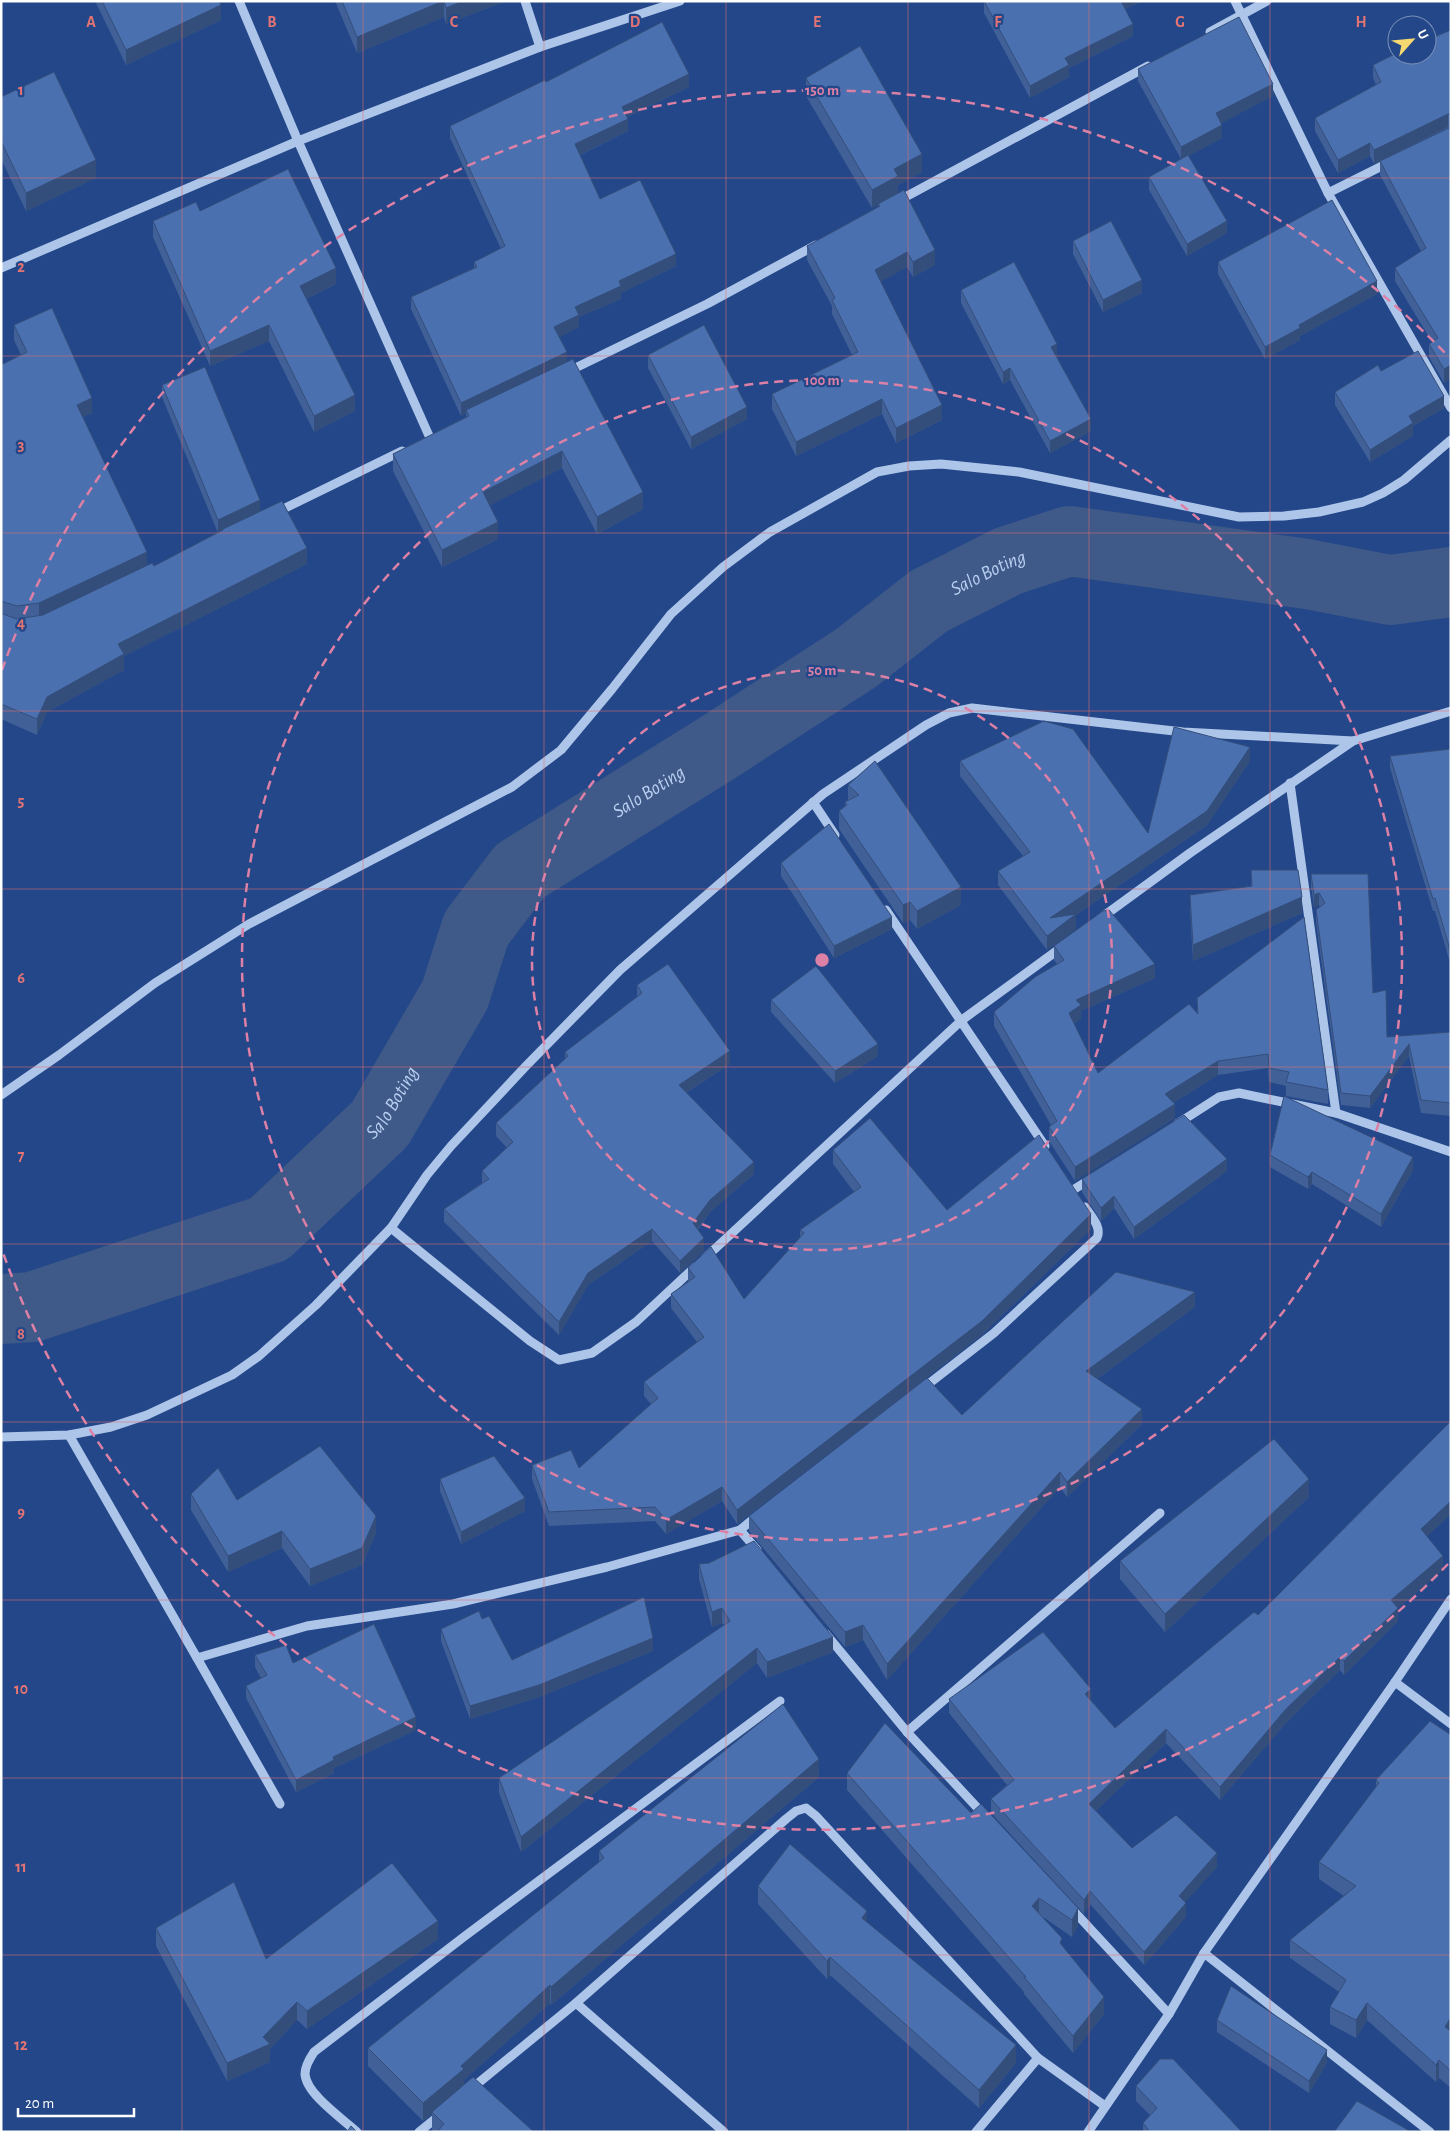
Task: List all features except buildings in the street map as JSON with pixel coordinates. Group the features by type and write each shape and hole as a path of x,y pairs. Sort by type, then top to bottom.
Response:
{"street":[{"path":"240,1 422,442"},
{"path":"525,1 540,47"},
{"path":"1,268 298,141 540,47 680,1"},
{"path":"1235,1 1328,193 1451,408"},
{"path":"1199,38 1267,1"},
{"path":"888,206 1156,61"},
{"path":"1328,193 1398,159"},
{"path":"556,377 708,304 828,239"},
{"path":"266,518 439,434"},
{"path":"1,1095 59,1055 155,983 250,924 512,787 561,750 612,690 671,614 723,567 770,532 877,472 910,466 941,464 1019,472 1239,517 1284,516 1319,512 1363,502 1383,493 1404,480 1451,440"},
{"path":"1,1437 69,1435 111,1427 147,1415 232,1375 259,1356 316,1305 391,1228 439,1161 526,1066 620,970 813,802 842,780 926,725 949,713 972,708 1183,732 1353,741"},
{"path":"1096,922 1290,783 1353,741 1451,711"},
{"path":"1290,783 1336,1113"},
{"path":"813,802 841,842"},
{"path":"879,899 962,1020 1052,1158"},
{"path":"391,1228 530,1342 559,1360 592,1353 636,1322 962,1020 1072,940"},
{"path":"1171,1127 1219,1097 1239,1093 1336,1113 1451,1152"},
{"path":"917,1392 994,1333 1097,1238 1099,1234 1098,1226 1071,1186 1098,1174"},
{"path":"69,1435 280,1804"},
{"path":"197,1658 307,1626 424,1610 607,1567 740,1530 763,1512"},
{"path":"907,1732 1160,1514"},
{"path":"740,1530 765,1560"},
{"path":"1088,2132 1169,2014 1204,1953 1395,1682 1451,1599"},
{"path":"820,1627 907,1732 994,1826"},
{"path":"1395,1682 1451,1724"},
{"path":"358,2132 318,2097 310,2087 305,2074 307,2063 314,2052 465,1936 780,1701"},
{"path":"463,2095 576,2003 770,1832 796,1811 806,1808 822,1823 1038,2058 1106,2106"},
{"path":"1062,1898 1169,2014"},
{"path":"1204,1953 1430,2132"},
{"path":"576,2003 724,2132"},
{"path":"976,2132 1038,2058"},
{"path":"418,2132 448,2107"}],"waterway":[{"name":"Salo Boting","path":"1,1309 32,1307 269,1229 380,1124 455,995 476,929 520,871 719,747 856,658 929,601 1008,561 1069,541 1307,574 1390,590 1451,582"}]}
